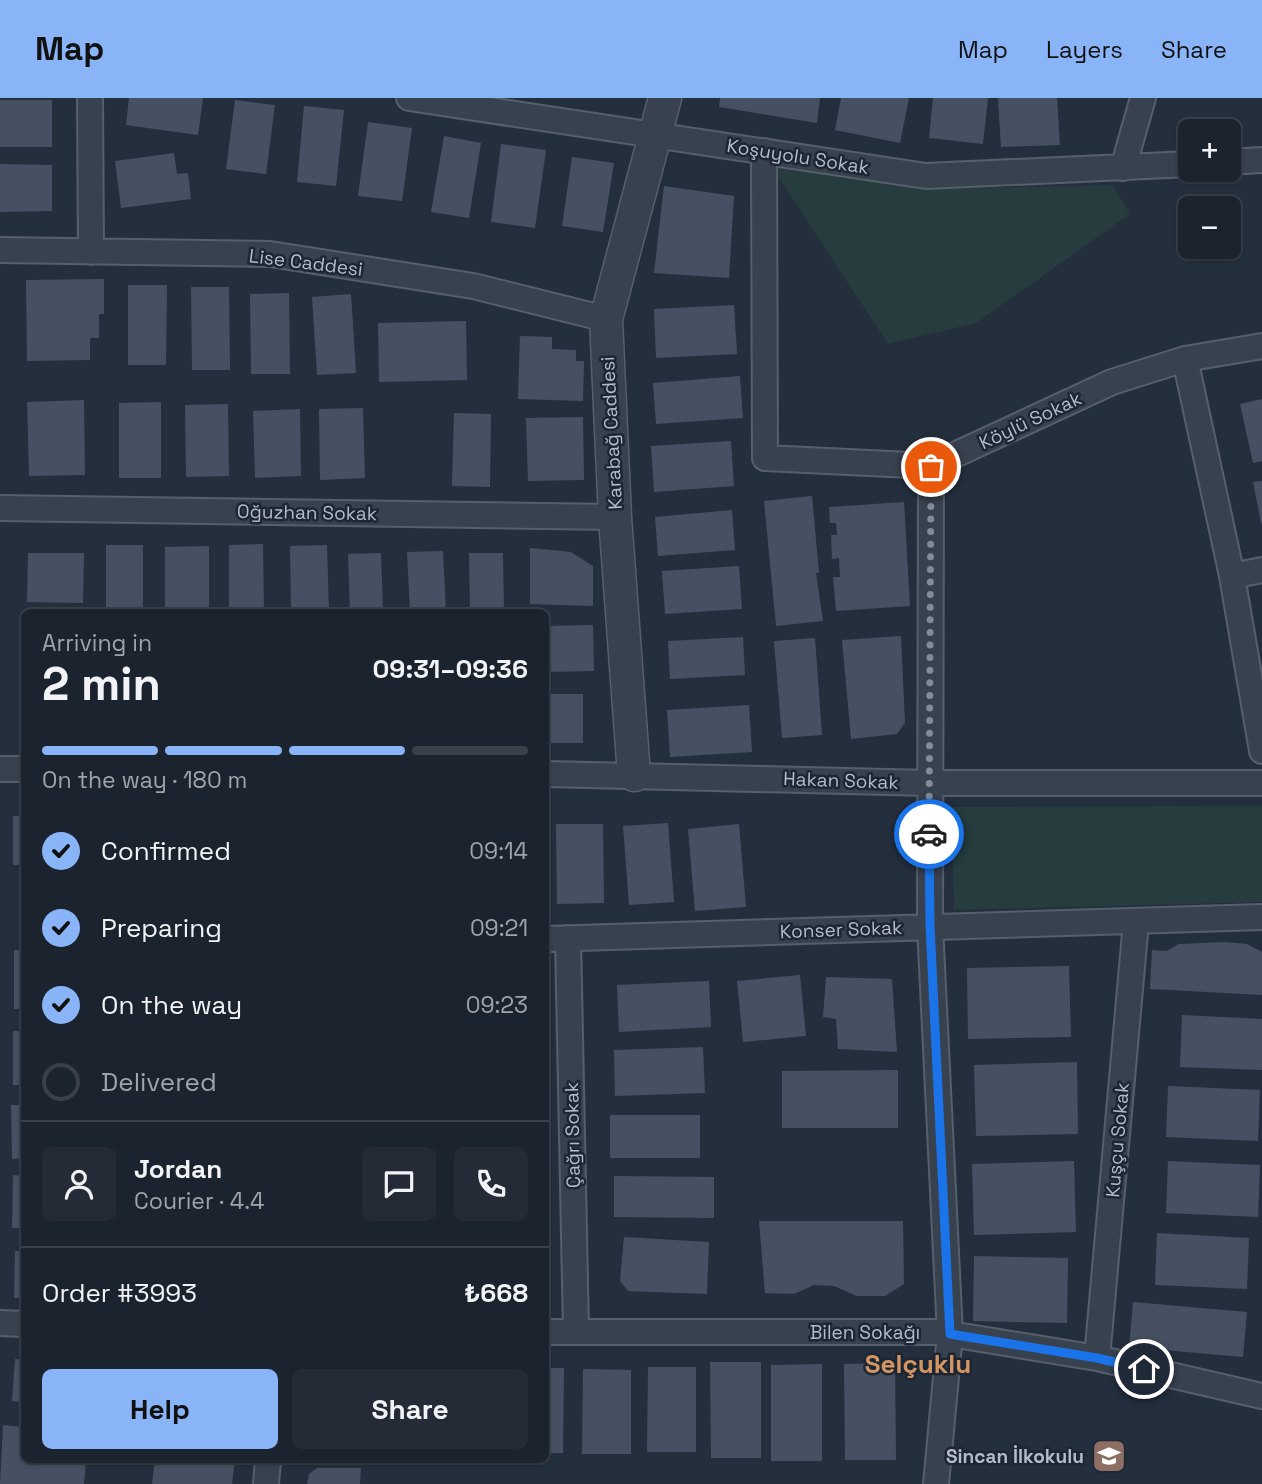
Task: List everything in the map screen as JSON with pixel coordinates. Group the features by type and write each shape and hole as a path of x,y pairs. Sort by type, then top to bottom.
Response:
{"street":[{"path":"90,98 91,252"},
{"name":"Koşuyolu Sokak","path":"410,98 926,176 1178,165"},
{"name":"Karabağ Caddesi","path":"634,775 615,517 606,318 658,135 665,98"},
{"path":"1123,168 1143,98"},
{"path":"764,151 765,458 931,467 930,926 950,1334 936,1484"},
{"path":"1241,161 1262,160"},
{"name":"Lise Caddesi","path":"0,250 270,254 473,286 606,318"},
{"name":"Köylü Sokak","path":"931,467 1112,382 1185,359 1262,346"},
{"path":"1185,359 1232,576 1262,751"},
{"name":"Oğuzhan Sokak","path":"0,508 615,517"},
{"path":"1232,576 1262,570"},
{"path":"0,769 21,769"},
{"name":"Hakan Sokak","path":"549,774 929,783 1262,783"},
{"name":"Konser Sokak","path":"557,938 1262,916"},
{"name":"Kuşçu Sokak","path":"1097,1358 1136,922"},
{"name":"Çağrı Sokak","path":"557,938 576,1332"},
{"path":"0,1323 21,1324"},
{"name":"Bilen Sokağı","path":"549,1332 950,1334 1097,1358 1262,1396"},
{"path":"266,1484 268,1463"}],"green space":[{"path":"768,161 930,189 1112,185 1130,214 976,323 888,344"},
{"path":"1262,806 1262,902 954,910 951,807"}],"building":[{"path":"129,98 203,98 198,135 126,125"},
{"path":"720,98 820,98 817,123 719,107"},
{"path":"841,98 909,98 900,143 835,130"},
{"path":"933,98 988,98 983,144 929,138"},
{"path":"998,98 1057,98 1060,145 1001,147"},
{"path":"0,100 52,100 52,147 0,147"},
{"path":"235,100 275,105 266,174 226,169"},
{"path":"304,106 344,110 336,186 297,182"},
{"path":"368,122 412,128 402,201 358,196"},
{"path":"444,136 481,143 469,218 431,212"},
{"path":"501,144 546,150 535,228 491,222"},
{"path":"174,153 177,174 188,173 191,199 121,208 115,161"},
{"path":"572,157 614,163 603,232 562,226"},
{"path":"0,164 52,165 52,211 0,212"},
{"path":"664,186 734,196 729,278 654,273"},
{"path":"104,279 104,314 99,314 99,338 90,338 90,360 27,361 26,280"},
{"path":"128,285 167,285 166,365 128,365"},
{"path":"191,287 229,287 230,370 192,370"},
{"path":"289,293 290,374 251,374 250,294"},
{"path":"351,294 356,373 317,375 312,297"},
{"path":"734,305 737,354 656,358 654,309"},
{"path":"466,321 467,380 379,382 378,323"},
{"path":"520,336 552,337 552,349 576,350 576,361 584,361 583,401 518,399"},
{"path":"740,376 743,418 656,424 653,383"},
{"path":"1262,399 1262,461 1253,463 1240,404"},
{"path":"84,400 85,475 29,476 27,402"},
{"path":"161,402 161,478 119,478 119,403"},
{"path":"228,404 229,476 186,477 185,405"},
{"path":"363,408 365,478 320,480 319,409"},
{"path":"300,409 301,476 255,478 253,411"},
{"path":"454,413 491,414 490,487 452,486"},
{"path":"583,417 584,480 528,481 526,418"},
{"path":"731,441 734,486 654,492 651,446"},
{"path":"1262,481 1262,523 1261,523 1253,482"},
{"path":"812,496 819,573 816,573 823,621 776,626 764,501"},
{"path":"904,502 910,606 836,611 833,577 840,577 839,558 832,559 831,535 837,535 836,523 830,523 829,507"},
{"path":"732,510 735,550 658,556 655,517"},
{"path":"263,544 264,609 229,609 229,545"},
{"path":"106,545 143,545 143,609 106,609"},
{"path":"327,545 329,609 291,609 290,546"},
{"path":"209,546 209,609 165,609 165,547"},
{"path":"530,548 571,552 593,566 593,606 530,604"},
{"path":"443,551 446,609 410,609 407,552"},
{"path":"28,553 84,553 83,603 27,602"},
{"path":"381,553 383,609 350,609 348,554"},
{"path":"469,553 503,553 504,609 470,609"},
{"path":"739,566 742,609 665,614 662,571"},
{"path":"593,625 594,671 549,672 549,626"},
{"path":"901,636 905,723 897,734 851,739 842,640"},
{"path":"743,637 745,675 670,679 668,641"},
{"path":"815,638 822,735 782,738 774,641"},
{"path":"549,694 583,694 583,743 549,743"},
{"path":"749,705 752,752 670,757 667,710"},
{"path":"13,816 21,816 21,865 13,865"},
{"path":"668,823 674,902 629,905 623,826"},
{"path":"556,824 603,824 604,903 557,904"},
{"path":"739,824 746,907 695,911 688,829"},
{"path":"20,883 21,883 21,931"},
{"path":"1179,944 1247,944 1262,952 1262,995 1150,989 1152,950 1167,951"},
{"path":"14,950 21,950 21,1009 14,1009"},
{"path":"1069,966 1071,1037 968,1039 967,968"},
{"path":"800,975 806,1036 743,1042 737,981"},
{"path":"826,977 892,979 897,1052 838,1049 836,1019 823,1017"},
{"path":"709,981 711,1027 619,1032 617,985"},
{"path":"1182,1015 1262,1019 1262,1070 1180,1067"},
{"path":"13,1031 21,1031 21,1085 13,1085"},
{"path":"703,1047 705,1093 615,1096 614,1050"},
{"path":"1077,1062 1078,1134 976,1136 974,1065"},
{"path":"898,1070 898,1128 782,1128 782,1071"},
{"path":"1168,1086 1260,1090 1258,1141 1166,1137"},
{"path":"11,1105 21,1105 21,1158 12,1159"},
{"path":"610,1115 700,1115 700,1158 610,1158"},
{"path":"1074,1161 1076,1232 974,1235 972,1164"},
{"path":"1168,1161 1260,1165 1258,1217 1166,1213"},
{"path":"13,1175 21,1176 21,1228 12,1228"},
{"path":"614,1176 714,1177 714,1218 614,1217"},
{"path":"759,1221 903,1221 904,1284 885,1296 857,1296 834,1286 814,1285 794,1294 765,1293"},
{"path":"1157,1233 1249,1238 1247,1289 1155,1285"},
{"path":"624,1237 709,1242 707,1294 628,1291 620,1281"},
{"path":"15,1251 21,1251 21,1298 14,1298"},
{"path":"974,1256 1068,1258 1067,1323 973,1321"},
{"path":"1133,1302 1247,1312 1243,1357 1129,1347"},
{"path":"15,1359 21,1360 21,1402 12,1401"},
{"path":"710,1362 761,1362 761,1458 711,1458"},
{"path":"895,1363 896,1460 845,1460 844,1364"},
{"path":"822,1364 822,1461 771,1461 771,1365"},
{"path":"648,1367 696,1367 696,1452 647,1452"},
{"path":"549,1368 564,1368 563,1453 549,1453"},
{"path":"583,1369 631,1370 631,1454 582,1454"},
{"path":"3,1425 21,1427 21,1463 86,1463 84,1484 0,1484"},
{"path":"155,1463 235,1463 232,1484 152,1484"},
{"path":"317,1468 361,1468 360,1484 307,1484 309,1474"}],"way so far":[{"path":"929,834 931,467"}],"place":[{"name":"Sincan İlkokulu","path":"1109,1456"}],"district":[{"name":"Selçuklu","path":"918,1364"}],"route":[{"path":"929,834 930,926 950,1334 1097,1358 1144,1369"}]}
